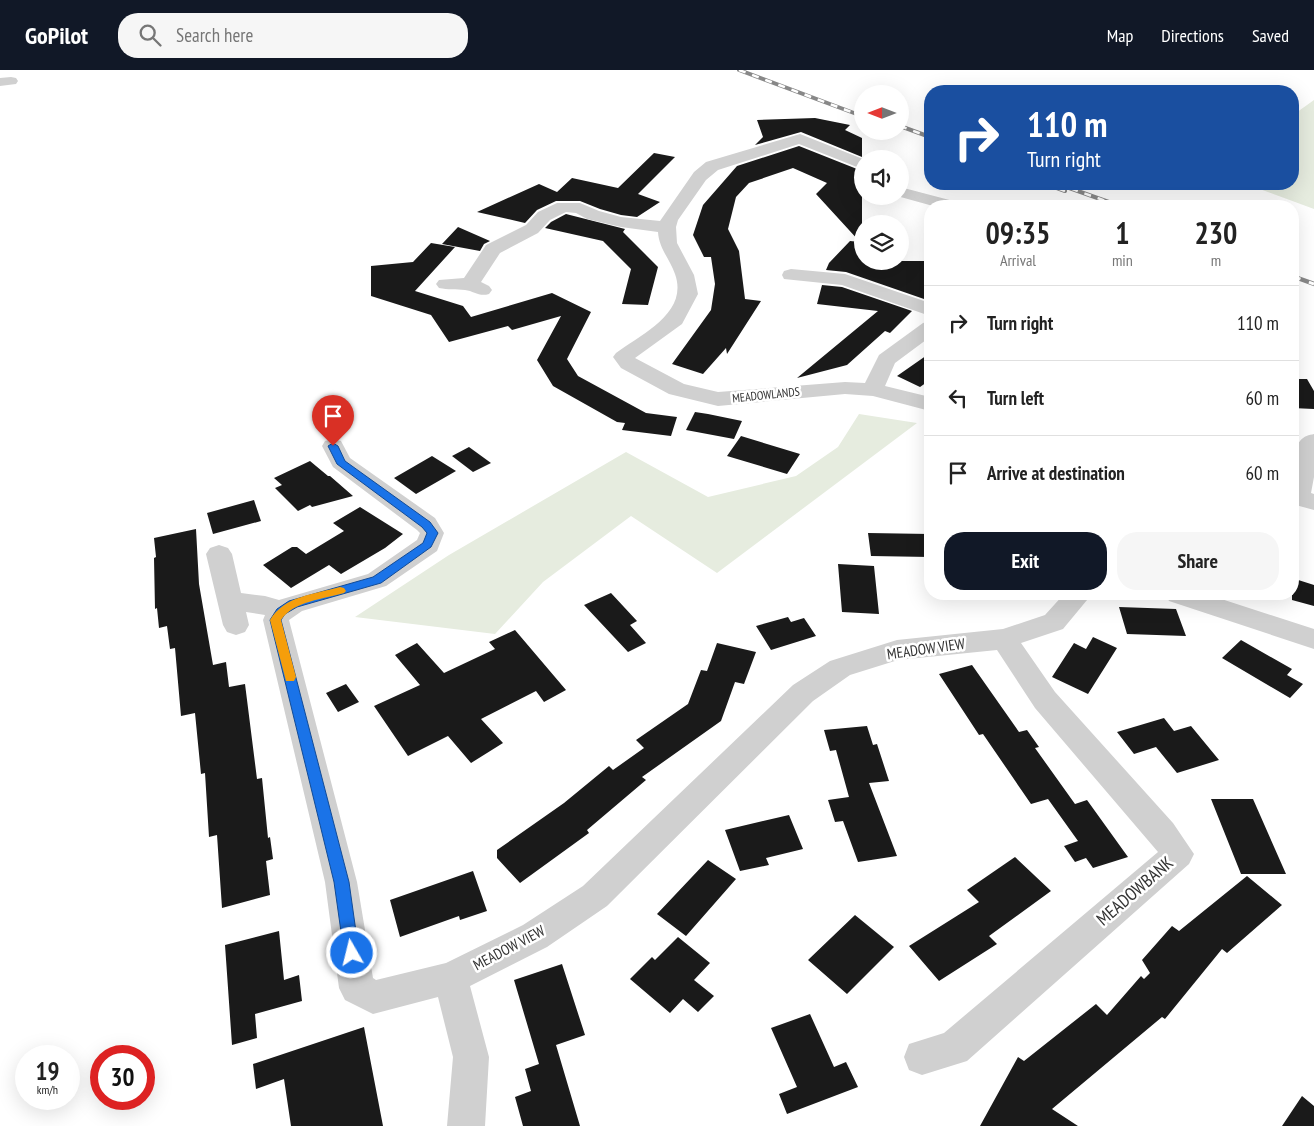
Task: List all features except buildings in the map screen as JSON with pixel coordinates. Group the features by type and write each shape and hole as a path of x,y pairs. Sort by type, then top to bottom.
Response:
{"street":[{"path":"446,284 476,287 493,249 532,229 544,216 563,207 580,208 593,215 621,222 643,226 667,227 669,220 700,176 712,166 730,158 800,139 854,161"},
{"path":"909,194 931,200"},
{"name":"MEADOWLANDS","path":"667,227 668,244 685,275 688,294 675,320 622,357 628,364 677,389 718,399 754,398 811,390 845,388 873,390 924,403"},
{"path":"787,275 845,280 924,308"},
{"path":"873,390 886,359 924,331"},
{"path":"1299,493 1309,444 1314,441"},
{"path":"219,554 233,613 265,605 281,612 293,604 377,580 428,545 432,533 426,524 341,462 333,446"},
{"path":"1299,498 1314,502"},
{"path":"1004,639 1054,622 1074,600"},
{"path":"1196,600 1314,639"},
{"name":"MEADOW VIEW","path":"281,612 276,620 342,882 357,988 373,997 451,978 535,936 595,896 803,693 840,668 897,650 1004,639"},
{"name":"MEADOWBANK","path":"922,1057 954,1048 1178,854 1162,832 1045,700 1004,639"},
{"path":"451,978 470,1057 466,1126"}],"shaded area":[{"path":"1314,100 1314,209 1299,203 1299,200 1290,200 1262,190 1299,190 1299,111"},
{"path":"859,414 917,423 717,573 631,516 543,582 495,634 355,617 449,555 626,452 708,497 796,476 838,447"}],"railway":[{"path":"739,70 854,113"},
{"path":"909,129 924,135"},
{"path":"1075,190 1103,200"},
{"path":"1299,279 1314,284"}],"slow traffic":[{"path":"290,677 276,620 281,612 293,604 340,591"}],"route":[{"path":"333,446 341,462 426,524 432,533 428,545 377,580 293,604 281,612 276,620 342,882 352,953"}]}
